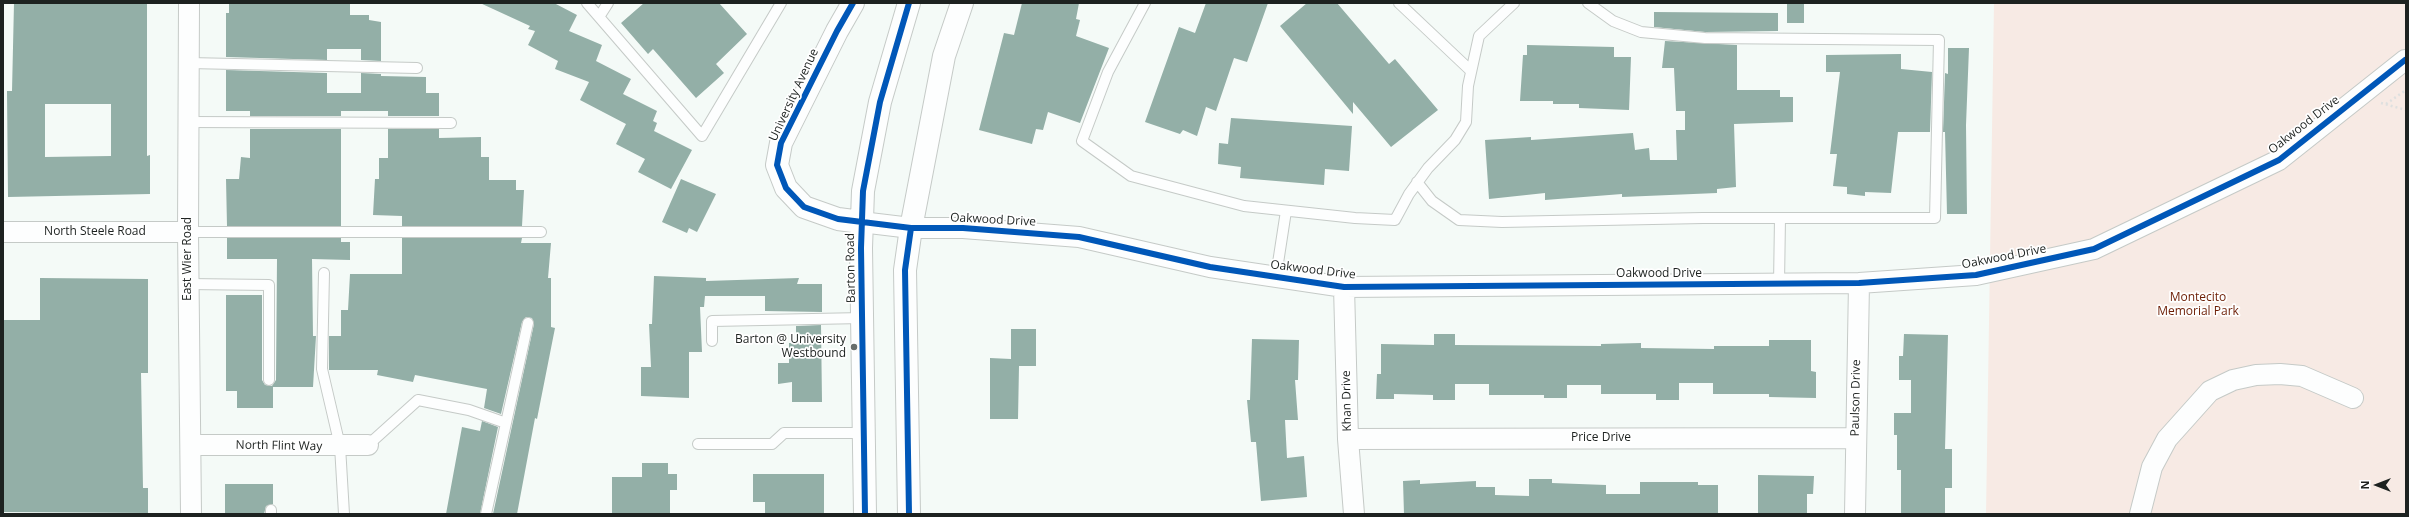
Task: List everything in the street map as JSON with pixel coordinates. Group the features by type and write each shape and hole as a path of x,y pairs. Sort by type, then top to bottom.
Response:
{"main road":[{"name":"University Avenue","path":"853,3 837,31 781,143 777,165 786,188 804,207 838,219 861,222"},
{"name":"Barton Road","path":"865,514 861,222 863,191 880,102 909,3"},
{"path":"909,514 905,270 911,228 944,56 962,3"}],"street":[{"name":"East Wier Road","path":"189,3 188,284 191,514"},
{"name":"Oakwood Drive","path":"861,222 911,228 963,228 1079,236 1210,267 1344,287 1859,283 1976,276 2094,249 2278,160 2405,60"},
{"name":"North Steele Road","path":"3,232 188,232"},
{"name":"Paulson Drive","path":"1855,514 1855,438 1859,283"},
{"name":"Khan Drive","path":"1344,287 1348,439 1354,514"},
{"path":"2140,514 2152,467 2167,439 2210,391 2240,378 2256,375 2280,374 2302,376 2353,398"},
{"name":"Price Drive","path":"1348,439 1855,438"},
{"name":"North Flint Way","path":"190,445 368,445"}],"lane":[{"path":"587,3 702,136 781,3"},
{"path":"599,17 608,3"},
{"path":"1145,3 1108,72 1082,141 1131,176 1244,206 1355,218 1395,220 1418,182 1455,140 1466,122 1468,86 1479,36 1514,3"},
{"path":"1399,3 1471,71"},
{"path":"1418,182 1432,201 1459,220 1502,222 1780,218 1935,218 1939,40 1705,38 1641,32 1613,21 1588,3"},
{"path":"189,63 417,68"},
{"path":"188,122 451,123"},
{"path":"1276,276 1286,210"},
{"path":"1779,284 1780,218"},
{"path":"188,232 541,232"},
{"path":"324,273 322,369 340,446 344,514"},
{"path":"188,284 269,285 269,380"},
{"path":"712,341 712,321 863,318"},
{"path":"486,514 528,323"},
{"path":"368,445 418,400 469,410 506,423"},
{"path":"698,444 772,444 784,433 864,433"}],"path":[{"path":"2386,104 2406,90"}],"green space":[{"name":"Montecito Memorial Park","path":"1994,3 2406,3 2406,514 1986,514"}],"building":[{"path":"14,3 147,3 147,156 150,155 150,194 8,197 7,91 12,91","holes":["45,104 111,104 111,156 45,157"]},
{"path":"229,3 350,3 350,15 369,15 369,20 381,22 381,61 361,60 361,49 327,49 327,60 226,57 226,13 229,13"},
{"path":"480,3 554,3 577,15 569,31 602,45 596,61 631,79 623,94 657,111 653,121 657,123 654,131 692,150 671,189 638,172 645,159 616,144 626,124 580,100 589,82 555,69 558,61 528,45 535,31 528,29 530,26"},
{"path":"644,3 719,3 747,34 716,64 724,73 696,98 653,49 648,54 621,23"},
{"path":"1022,3 1079,3 1076,19 1080,20 1076,36 1109,48 1080,123 1048,112 1043,130 1036,129 1032,144 979,130 1004,33 1014,35"},
{"path":"1206,3 1268,3 1247,62 1234,58 1216,111 1206,107 1197,136 1183,130 1180,134 1145,122 1179,27 1195,33"},
{"path":"1307,3 1337,3 1389,64 1395,59 1438,110 1391,147 1353,102 1353,114 1280,26"},
{"path":"1787,3 1804,3 1804,23 1787,23"},
{"path":"1654,12 1778,13 1778,31 1705,32 1654,27"},
{"path":"1665,41 1737,45 1737,90 1780,90 1780,97 1793,97 1793,122 1734,124 1736,187 1717,189 1717,193 1622,197 1622,194 1545,200 1545,193 1489,199 1485,140 1531,137 1531,140 1633,133 1635,150 1649,148 1650,160 1677,160 1676,130 1685,130 1685,111 1676,111 1674,68 1662,68"},
{"path":"1527,45 1614,47 1614,57 1631,57 1629,110 1579,108 1579,104 1553,104 1553,101 1520,101 1523,55 1527,55"},
{"path":"1948,48 1969,48 1966,125 1967,214 1947,214 1945,132 1943,132 1945,73 1948,74"},
{"path":"1901,54 1901,69 1932,72 1930,132 1898,132 1891,193 1865,192 1865,196 1847,194 1847,187 1833,186 1837,154 1830,154 1840,72 1826,72 1826,55"},
{"path":"226,70 327,73 327,93 361,93 361,73 381,74 381,76 426,77 426,93 439,93 439,116 388,116 388,111 341,111 341,116 250,116 250,111 226,111"},
{"path":"1231,118 1352,126 1349,171 1325,169 1324,185 1240,178 1241,167 1218,164 1219,143 1228,144"},
{"path":"250,129 341,129 341,226 227,226 226,179 239,179 241,157 250,158"},
{"path":"388,129 439,129 439,138 481,137 481,157 489,157 489,180 516,180 516,190 524,190 522,226 402,226 402,216 373,215 375,179 379,179 379,158 388,158"},
{"path":"681,179 716,194 697,232 689,228 687,233 662,222"},
{"path":"227,238 341,238 341,242 350,242 350,260 312,259 313,336 316,336 313,387 273,387 273,408 237,408 237,391 226,391 226,295 262,295 262,380 265,385 272,386 276,380 277,259 227,259"},
{"path":"402,238 522,238 521,243 551,243 548,278 551,278 551,327 555,328 537,419 535,418 517,514 493,514 534,324 532,318 526,317 522,322 501,414 484,408 487,389 415,375 413,382 377,375 378,370 329,370 329,336 341,336 341,310 348,310 350,274 402,274"},
{"path":"654,276 706,278 706,281 799,278 797,284 822,284 822,312 765,311 765,296 705,296 704,307 700,307 702,352 689,352 689,398 641,396 641,367 651,367 649,324 652,324"},
{"path":"40,278 148,279 148,373 141,373 143,488 148,488 148,513 3,512 3,320 40,320"},
{"path":"821,325 822,402 792,402 792,382 778,384 778,363 789,363 789,343 796,343 796,326"},
{"path":"1011,329 1036,329 1036,366 1019,366 1018,419 990,419 990,358 1011,359"},
{"path":"1434,334 1455,334 1455,345 1601,346 1601,344 1641,343 1641,348 1714,349 1714,346 1769,346 1769,340 1811,340 1811,371 1816,372 1816,398 1769,397 1769,394 1713,394 1713,383 1679,383 1679,400 1656,400 1656,394 1601,394 1601,385 1567,385 1567,398 1544,398 1544,395 1489,395 1489,384 1455,384 1455,400 1433,400 1433,395 1394,394 1394,399 1376,399 1377,374 1381,374 1381,344 1434,345"},
{"path":"1904,334 1948,335 1945,449 1952,449 1952,488 1945,488 1945,514 1901,514 1901,470 1897,470 1897,435 1894,435 1894,413 1911,413 1911,380 1899,380 1899,356 1903,356"},
{"path":"1252,339 1299,340 1298,380 1295,380 1298,420 1285,420 1287,458 1304,456 1307,497 1261,501 1256,442 1251,442 1247,400 1250,400"},
{"path":"482,421 498,427 480,514 446,514 462,427 480,431"},
{"path":"642,463 668,463 668,474 677,474 677,490 670,490 670,514 612,514 612,477 642,477"},
{"path":"753,474 824,474 824,514 765,514 765,502 753,502"},
{"path":"1758,475 1814,476 1813,494 1807,494 1807,514 1758,514"},
{"path":"1529,479 1552,479 1552,483 1606,485 1606,494 1640,494 1640,482 1698,482 1698,485 1718,485 1718,514 1404,514 1403,481 1420,480 1420,484 1476,481 1476,487 1495,487 1495,495 1529,496"},
{"path":"225,484 273,484 273,504 266,506 264,514 225,514"}],"cycle path":[{"path":"853,3 837,31 781,143 777,165 786,188 804,207 838,219 911,228 963,228 1079,237 1210,267 1344,287 1859,283 1976,275 2094,249 2279,160 2405,60"},
{"path":"865,514 861,248 863,191 880,102 909,3"},
{"path":"909,514 905,270 911,228"}],"place":[{"name":"Barton @ University Westbound","path":"854,347"}]}
